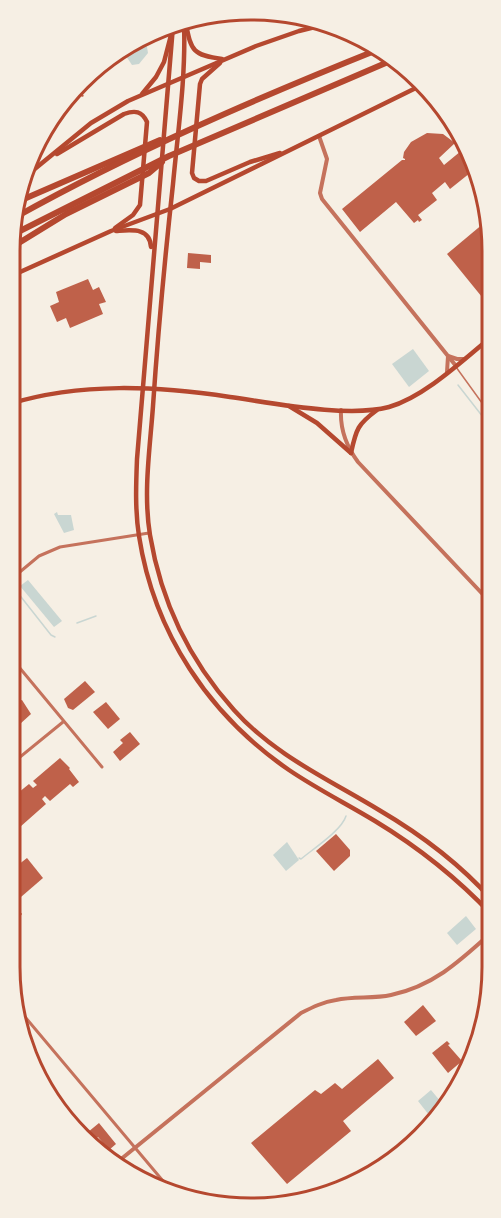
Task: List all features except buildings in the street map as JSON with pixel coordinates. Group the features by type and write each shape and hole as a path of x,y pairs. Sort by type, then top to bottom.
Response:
{"highway":[{"path":"25,198 121,156 371,53"},
{"path":"20,231 169,156 386,63"},
{"path":"22,214 120,163 221,116"},
{"path":"20,242 72,211 149,173 169,156"}],"main road":[{"path":"34,171 91,123 142,94 168,85 224,59 312,28"},
{"path":"185,29 183,78 147,487 149,533 160,580 178,627 201,668 234,710 272,746 381,811 436,849 482,890"},
{"path":"186,29 194,50 207,57 224,59"},
{"path":"172,33 142,389 136,489 138,534 156,606 186,665 218,708 250,741 290,771 422,852 482,905"},
{"path":"142,94 156,77 164,62 171,34"},
{"path":"224,59 202,79 198,99 192,173 194,178 206,181 249,162 293,149"},
{"path":"20,272 111,231 170,209 415,88"},
{"path":"47,160 124,114 133,111 145,116 147,122 141,196 136,212 111,231"},
{"path":"111,231 134,230 145,233 149,237 152,244 152,277"},
{"path":"20,401 40,395 80,389 142,389 363,411 412,397 482,344"},
{"path":"286,404 317,423 351,453"},
{"path":"351,453 355,432 380,408"}],"street":[{"path":"323,145 323,138 327,132"},
{"path":"319,136 327,159 320,193 322,200 456,366"},
{"path":"448,356 464,359"},
{"path":"447,372 448,356"},
{"path":"340,410 342,432 351,453 482,593"},
{"path":"20,572 39,556 60,546 149,533"},
{"path":"20,669 102,767"},
{"path":"20,757 63,722"},
{"path":"121,1159 301,1013 318,1004 336,999 390,995 424,985 448,971 482,941"},
{"path":"25,1017 164,1182"}],"lane":[{"path":"456,366 482,403"}],"shaded area":[{"path":"145,45 148,53 139,64 132,65 126,56"},
{"path":"413,349 429,371 409,387 392,364"},
{"path":"57,512 58,515 71,515 74,530 64,533 54,514"},
{"path":"28,580 62,621 54,627 20,586"},
{"path":"287,842 299,860 286,871 273,855"},
{"path":"466,916 476,929 457,945 447,933"},
{"path":"431,1090 440,1100 429,1114 418,1101"}],"waterway":[{"path":"458,385 482,416"},
{"path":"20,596 55,637"},
{"path":"77,623 96,616"},
{"path":"299,858 301,859 333,833 346,816"}]}
